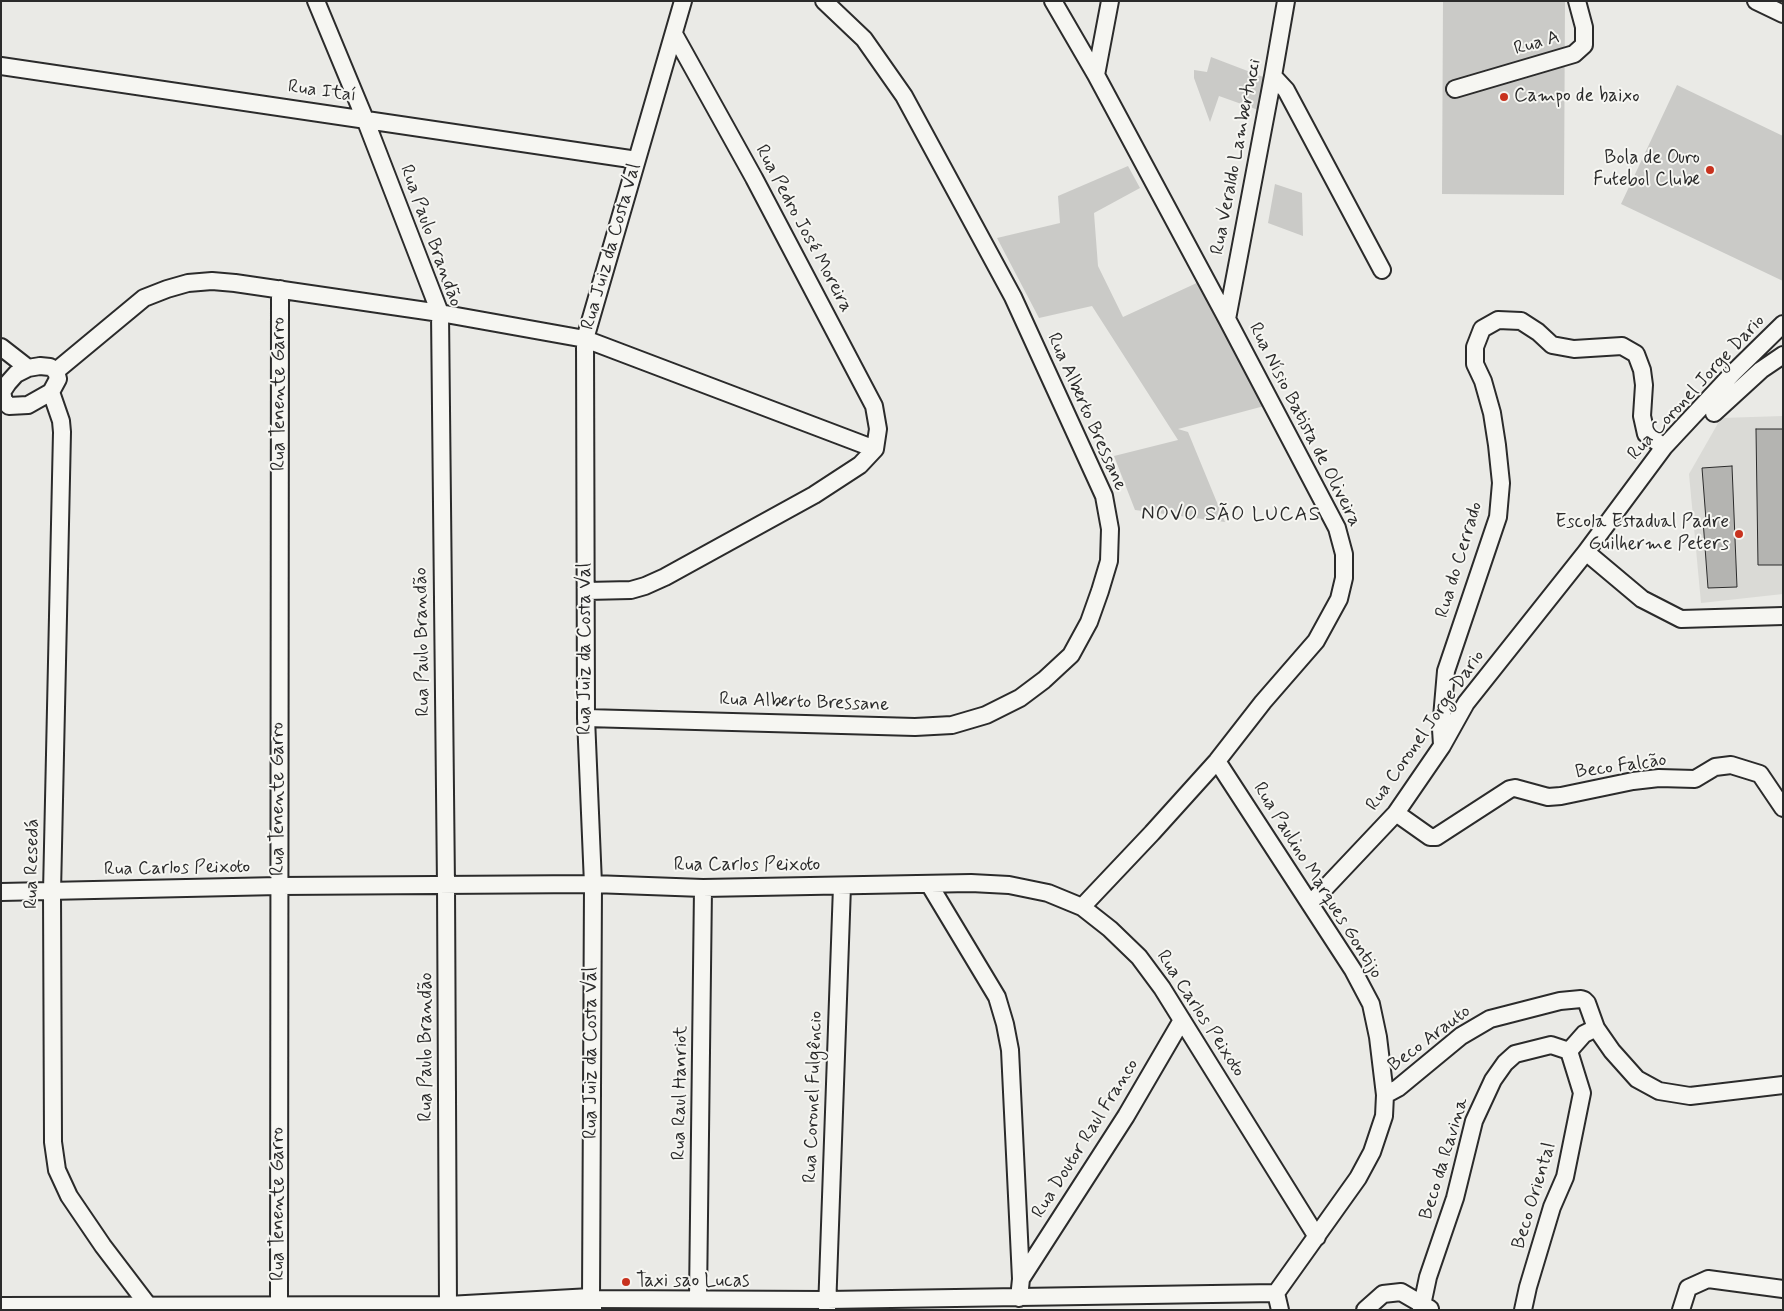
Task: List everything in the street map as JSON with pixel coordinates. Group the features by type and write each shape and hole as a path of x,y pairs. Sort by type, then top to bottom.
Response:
{"street":[{"name":"Rua Paulo Brandão","path":"316,1 365,119 440,313 448,1307"},
{"name":"Rua Juiz da Costa Val","path":"591,1304 592,884 586,718 585,339 683,1"},
{"name":"Rua Alberto Bressane","path":"586,718 915,727 952,724 986,715 1020,698 1044,680 1071,655 1089,622 1100,591 1109,560 1110,529 1104,496 1013,297 904,96 864,39 824,1"},
{"name":"Rua Nísio Batista de Oliveira","path":"1053,1 1096,75 1337,528 1344,554 1344,578 1339,599 1316,642 1264,702 1217,761 1082,907"},
{"path":"1096,75 1110,1"},
{"name":"Rua Veraldo Lambertucci","path":"1227,319 1286,1"},
{"name":"Rua A","path":"1455,89 1574,54 1584,45 1584,27 1577,1"},
{"path":"1756,1 1783,14"},
{"name":"Rua Pedro José Moreira","path":"674,34 754,178 874,406 878,429 875,449"},
{"name":"Rua Itaí","path":"1,66 637,160"},
{"path":"1273,76 1286,90 1382,270"},
{"path":"56,371 144,298 188,283 212,281 280,289 440,313 585,339 875,449 860,465 814,495 664,577 631,590 586,591"},
{"name":"Rua Tenente Garro","path":"279,1309 280,289"},
{"name":"Rua do Cerrado","path":"1442,746 1446,671 1498,517 1501,483 1497,446 1490,405 1483,381 1475,364 1475,347 1482,329 1498,320 1521,321 1538,332 1552,345 1574,349 1622,346 1636,354 1643,377 1642,416 1646,434 1664,447"},
{"name":"Rua Coronel Jorge Dario","path":"1310,904 1396,813 1442,746 1466,703 1586,552 1664,447 1733,373 1783,324"},
{"path":"1,347 28,368"},
{"path":"1714,413 1761,370 1783,354"},
{"path":"50,367 56,371 58,379 51,392 28,405 4,401 8,383 16,374 28,368 50,367"},
{"name":"Rua Resedá","path":"51,392 61,421 62,432 52,892 53,1142 57,1170 69,1196 103,1246 151,1309"},
{"path":"1586,552 1642,599 1681,619 1783,616"},
{"name":"Rua Paulino Marques Gontijo","path":"1217,761 1353,970 1370,1004 1378,1037 1385,1096 1384,1116 1372,1152 1358,1178 1276,1293"},
{"name":"Beco Falcão","path":"1396,813 1430,837 1436,837 1504,791 1515,788 1548,797 1561,796 1633,781 1659,778 1695,779 1715,767 1732,765 1760,774 1783,808"},
{"name":"Rua Carlos Peixoto","path":"1,892 280,886 592,884 703,888 972,883 1009,885 1048,893 1082,907 1110,929 1139,957 1162,988 1317,1237"},
{"path":"930,884 997,997 1005,1024 1010,1050 1021,1279 1019,1298"},
{"name":"Rua Coronel Fulgêncio","path":"827,1305 842,886"},
{"name":"Rua Raul Hanriot","path":"698,1299 703,888"},
{"name":"Beco Arauto","path":"1385,1096 1398,1088 1461,1036 1490,1019 1560,1001 1581,999 1587,1003 1596,1028"},
{"name":"Rua Doutor Raul Franco","path":"1021,1279 1126,1116 1182,1020"},
{"path":"1569,1051 1584,1034 1596,1028 1612,1051 1637,1079 1659,1091 1690,1096 1783,1085"},
{"name":"Beco da Ravina","path":"1424,1308 1428,1277 1455,1198 1474,1121 1493,1080 1505,1062 1515,1054 1551,1045 1569,1051"},
{"name":"Beco Oriental","path":"1523,1310 1552,1207 1565,1177 1582,1093 1569,1051"},
{"path":"1681,1310 1688,1288 1708,1279 1783,1289"},
{"path":"1365,1310 1383,1294 1401,1292 1424,1308"},
{"path":"1,1308 279,1309 448,1307 591,1304 698,1299 827,1305 1019,1298 1114,1303 1276,1293 1280,1310"}],"shaded area":[{"name":"Campo de baixo","path":"1443,1 1565,1 1564,195 1442,194"},
{"path":"1211,57 1266,78 1261,111 1219,96 1210,122 1194,78 1194,70 1207,72"},
{"name":"Bola de Ouro Futebol Clube","path":"1677,85 1783,136 1783,281 1621,204"},
{"path":"1128,166 1140,188 1094,213 1098,266 1123,317 1201,281 1268,405 1178,429 1188,432 1225,522 1135,510 1114,456 1178,440 1092,306 1039,318 997,238 1060,223 1058,196"},
{"path":"1275,184 1302,193 1303,236 1268,223"},
{"name":"Escola Estadual Padre Guilherme Peters","path":"1783,416 1783,594 1701,603 1689,474 1721,418"}],"building":[{"path":"1756,429 1783,429 1783,565 1758,565"},
{"path":"1732,466 1737,587 1708,588 1703,520 1706,520 1702,468"}],"place":[{"name":"Campo de baixo","path":"1504,97"},
{"name":"Bola de Ouro Futebol Clube","path":"1710,170"},
{"name":"Escola Estadual Padre Guilherme Peters","path":"1739,534"},
{"name":"Taxi sao Lucas","path":"626,1282"}],"district":[{"name":"NOVO SÃO LUCAS","path":"1231,516"}]}
